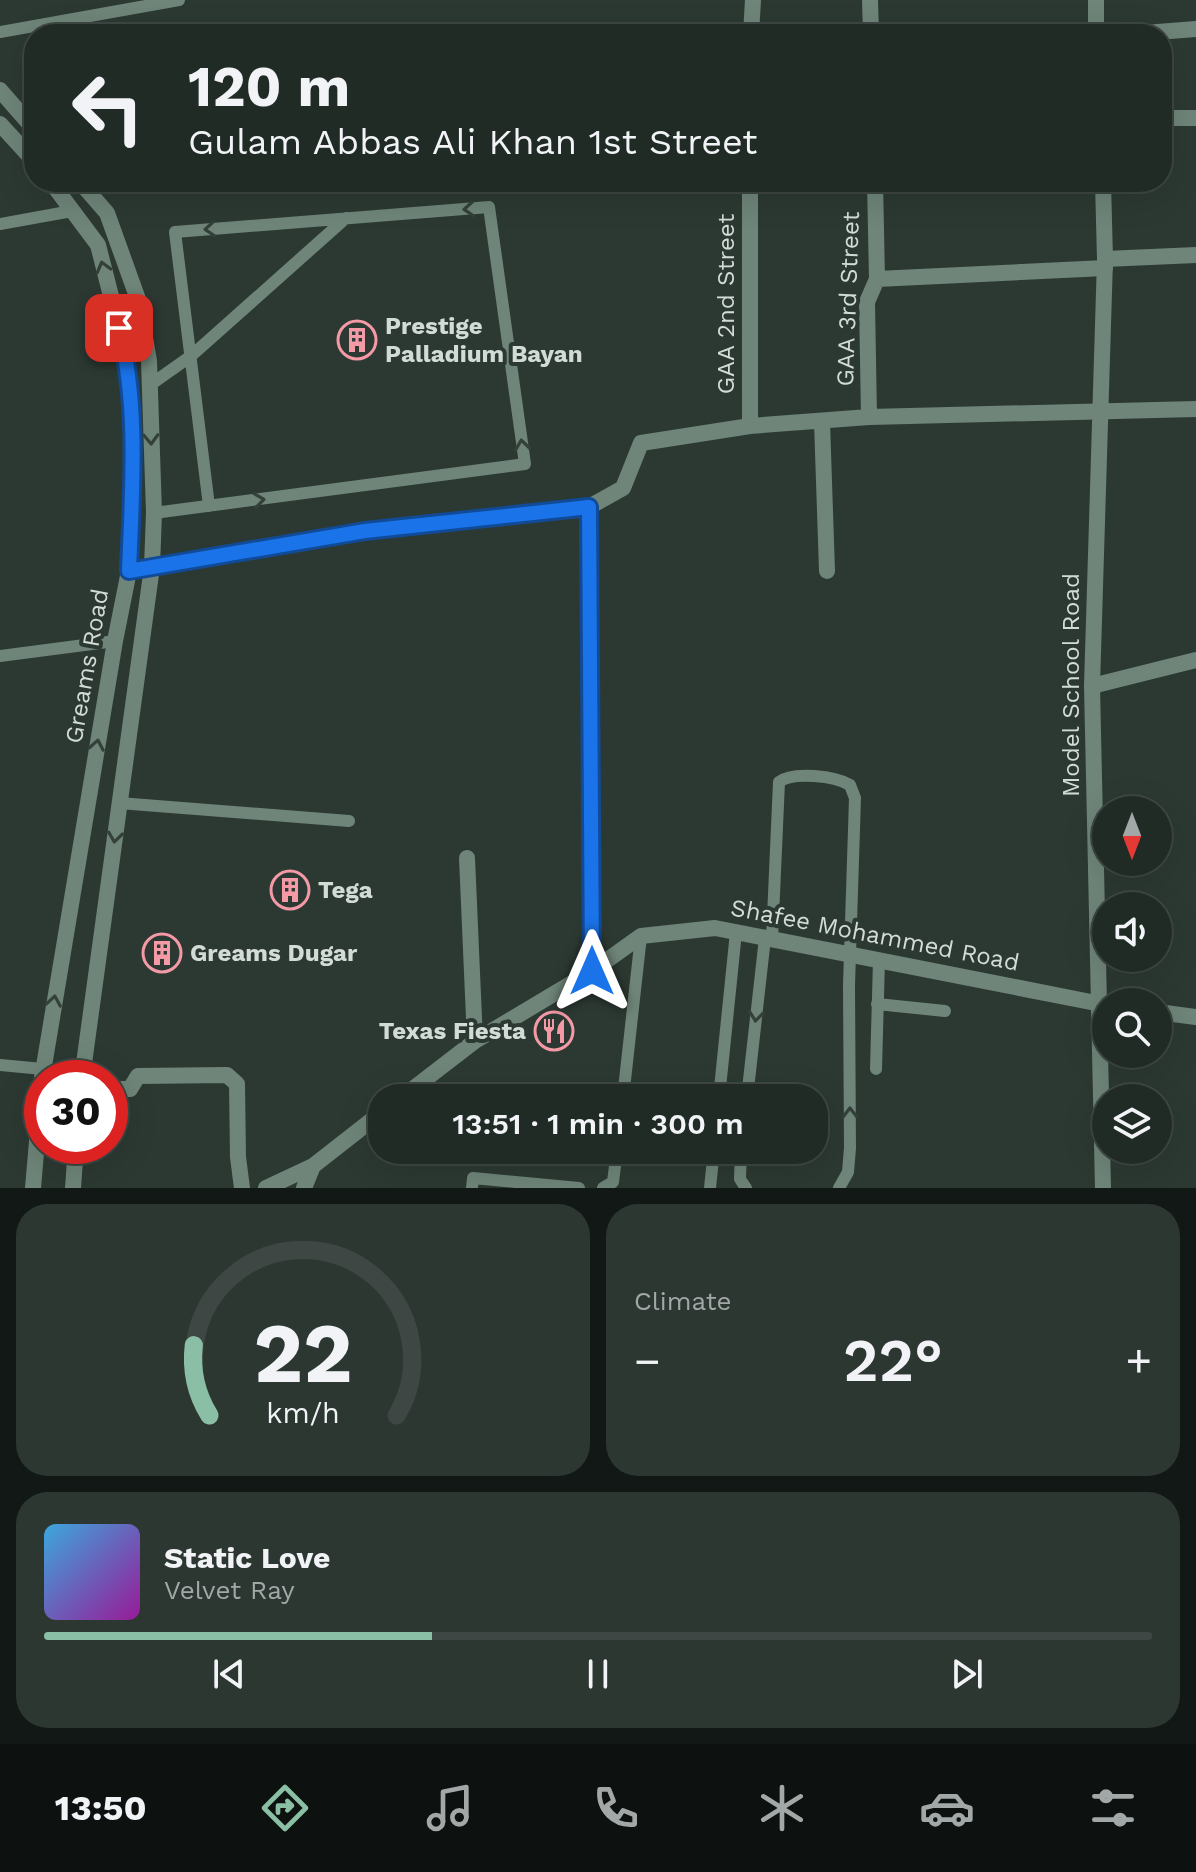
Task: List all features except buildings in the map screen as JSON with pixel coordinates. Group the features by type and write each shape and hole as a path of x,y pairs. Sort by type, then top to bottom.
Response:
{"street":[{"path":"752,24 753,0"},
{"path":"870,0 871,24"},
{"path":"1096,0 1096,24"},
{"path":"1172,31 1196,29"},
{"path":"0,90 24,118"},
{"path":"1172,118 1196,118"},
{"path":"0,124 24,150"},
{"name":"Greams Road","path":"46,1060 129,571 133,450 126,355 98,245 58,192"},
{"name":"Greams Road","path":"84,1060 152,567 154,513 149,361 139,302 107,213 89,192"},
{"name":"GAA 2nd Street","path":"750,192 750,426"},
{"name":"GAA 3rd Street","path":"869,417 867,302 877,279 875,192"},
{"name":"Model School Road","path":"1102,988 1092,686 1105,264 1103,192"},
{"path":"877,279 1196,255"},
{"path":"129,571 365,531 589,507 623,488 641,443 750,426 869,417 1196,409"},
{"path":"822,422 827,571"},
{"path":"589,507 592,971"},
{"path":"1092,686 1196,660"},
{"path":"467,858 475,1041"},
{"name":"Shafee Mohammed Road","path":"419,1084 475,1041 592,971 641,936 715,928 1092,1003"},
{"path":"1172,1014 1196,1017"},
{"name":"Model School Road","path":"1103,1068 1103,1188"},
{"path":"128,1089 138,1076 227,1075 233,1079 237,1084 238,1157 242,1188"},
{"path":"266,1188 313,1166 368,1123"},
{"name":"Greams Road","path":"33,1188 35,1164"},
{"path":"73,1188 75,1164"},
{"path":"304,1188 313,1166"}],"lane":[{"path":"45,24 179,0"},
{"path":"0,32 24,28"},
{"path":"154,513 209,506 525,464 489,207 175,232 209,506"},
{"path":"0,224 72,211"},
{"path":"150,385 191,356 346,218"},
{"path":"0,656 115,641"},
{"path":"749,1084 768,939 779,782 790,776 838,778 850,785 855,798 850,955 850,1148 848,1172 839,1188"},
{"path":"119,803 349,821"},
{"path":"720,1084 736,932"},
{"path":"625,1084 641,936"},
{"path":"876,1069 879,960"},
{"path":"877,1004 945,1011"},
{"path":"0,1065 24,1072"},
{"path":"603,1188 613,1182 615,1164"},
{"path":"710,1188 713,1164"},
{"path":"741,1164 740,1179 746,1188"},
{"path":"472,1188 473,1178 579,1188"}],"place":[{"name":"Prestige Palladium Bayan","path":"357,340"},
{"name":"Tega","path":"290,890"},
{"name":"Greams Dugar","path":"162,953"},
{"name":"Texas Fiesta","path":"554,1031"}],"route":[{"path":"119,328 126,355 133,450 129,571 365,531 589,507 592,971"}]}
